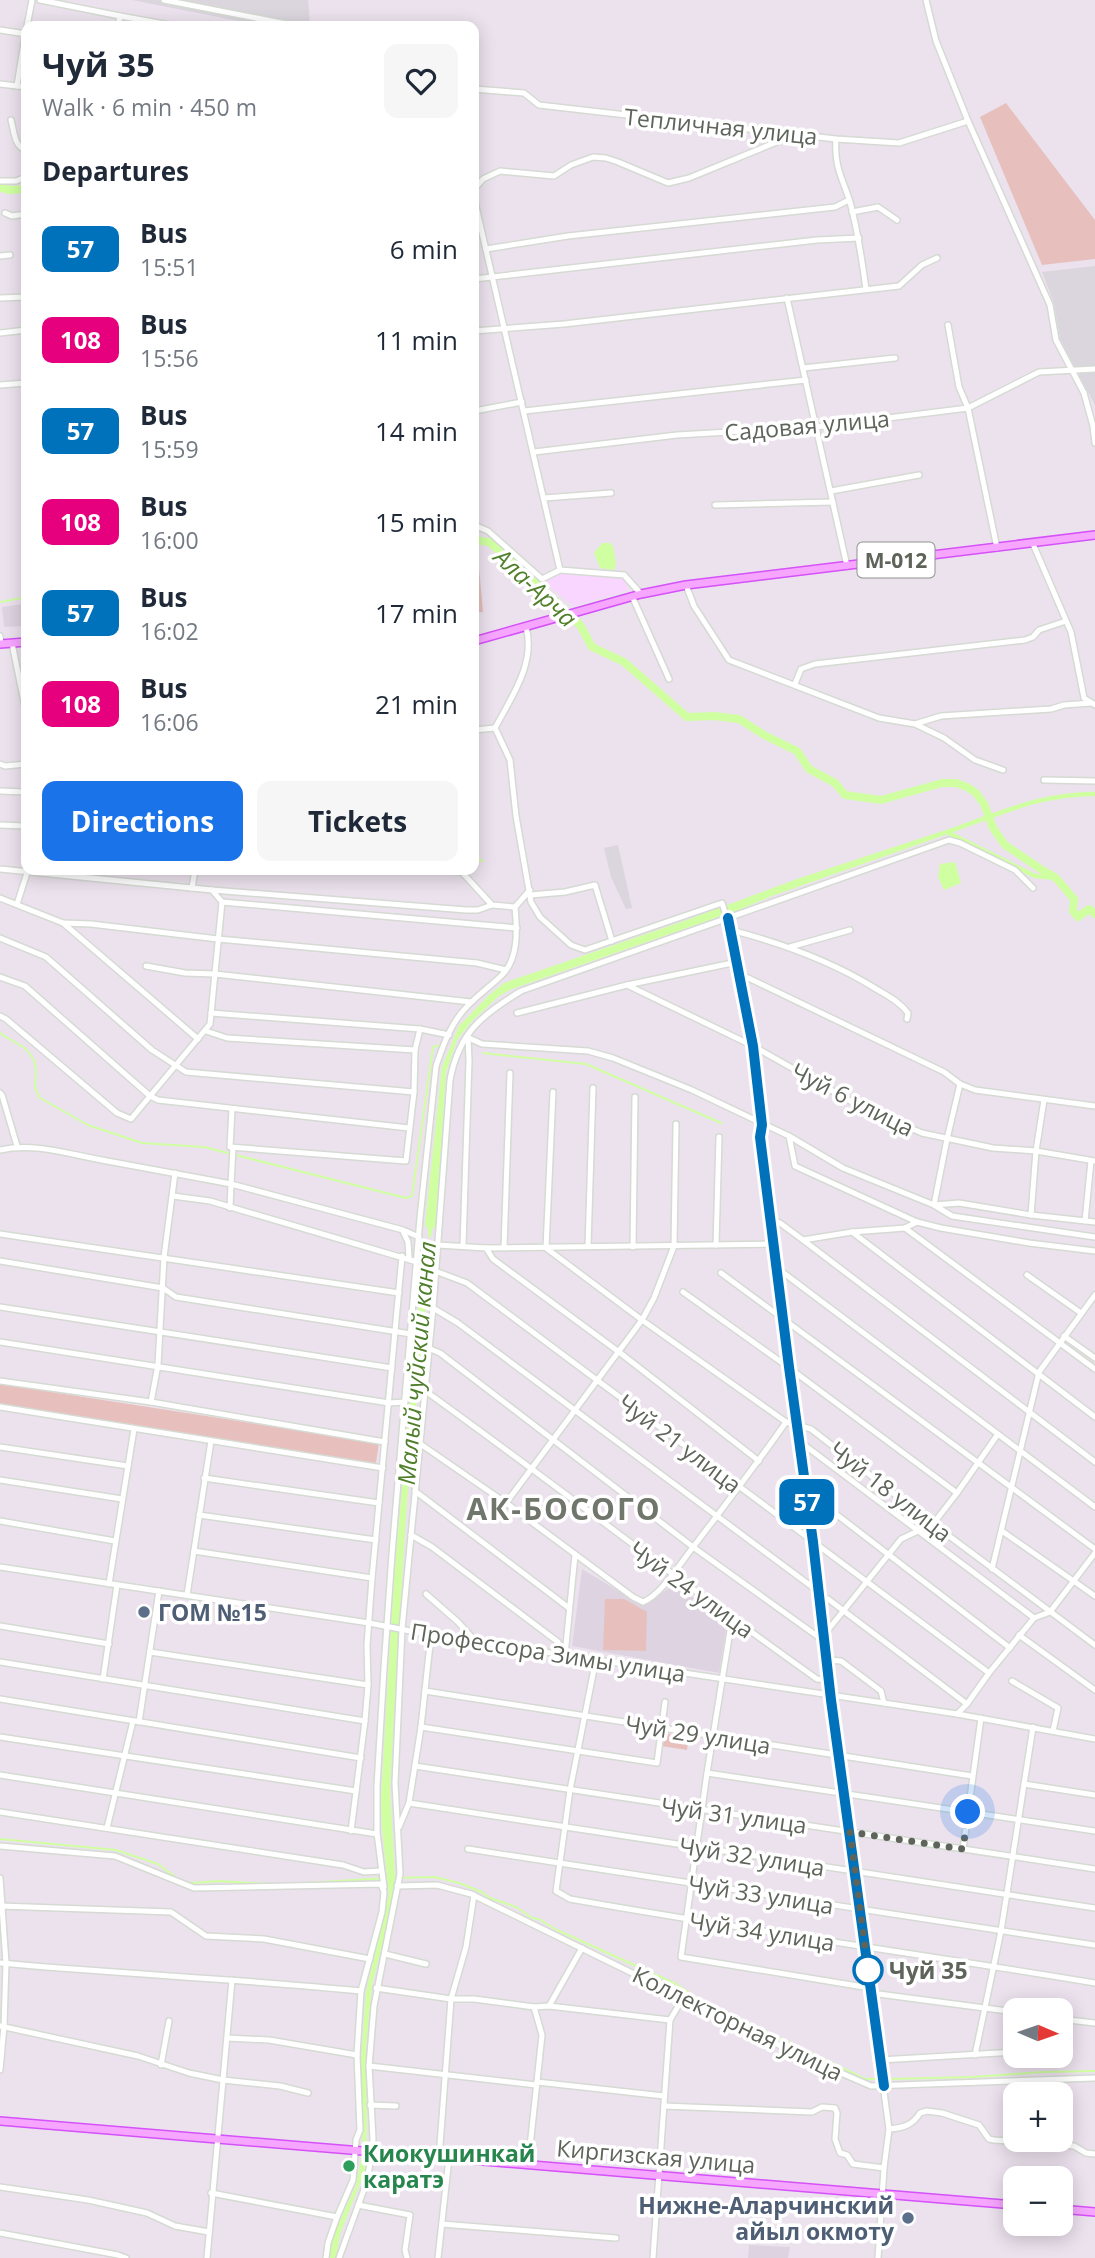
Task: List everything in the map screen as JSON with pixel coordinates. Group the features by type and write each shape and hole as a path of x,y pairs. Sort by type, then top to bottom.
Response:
{"main road":[{"name":"М-012","path":"479,640 637,595 686,585 1095,536"},
{"path":"0,644 21,642"},
{"name":"Киргизская улица","path":"0,2121 1003,2204"},
{"path":"1073,2210 1095,2212"}],"street":[{"path":"28,21 32,0"},
{"path":"40,0 148,21"},
{"path":"164,0 271,21"},
{"path":"926,0 936,41 968,121 1050,305 1056,340 1084,393 1095,443"},
{"path":"119,21 120,16"},
{"path":"0,30 21,31"},
{"path":"17,86 21,62"},
{"path":"0,84 21,86"},
{"name":"Тепличная улица","path":"479,89 524,93 539,105 836,139 899,143 968,121"},
{"path":"11,120 17,144 21,149"},
{"path":"479,183 500,171 554,176 571,165 593,157 618,162 668,183 689,178 784,139 787,133"},
{"path":"836,139 834,158 859,238 866,289"},
{"path":"0,181 21,179"},
{"path":"486,249 568,236 835,207 849,200"},
{"path":"852,212 878,207 897,220"},
{"path":"5,213 12,216 21,215"},
{"path":"479,219 560,570"},
{"path":"479,278 817,240 859,238"},
{"path":"0,256 10,255"},
{"path":"479,330 564,324 899,286 922,265 937,258"},
{"path":"0,298 21,297"},
{"path":"787,298 847,566"},
{"path":"948,325 959,387 968,408 997,548"},
{"path":"0,333 21,331"},
{"path":"803,369 895,358"},
{"path":"1071,372 1095,369"},
{"name":"Садовая улица","path":"534,452 677,435 816,428 968,408 1039,372 1071,372"},
{"path":"524,411 806,380"},
{"path":"0,385 21,383"},
{"path":"479,410 522,402"},
{"path":"831,491 919,475"},
{"path":"544,498 611,493"},
{"path":"715,505 833,502"},
{"path":"479,527 488,531 542,579 560,570 624,575 637,595 669,679"},
{"path":"1033,544 1076,648 1084,698 1093,704"},
{"path":"686,585 694,607 729,660 879,718 915,724 944,738 975,760 1003,770"},
{"path":"794,684 801,669 814,664 1025,640 1033,637 1039,630 1066,621"},
{"path":"495,728 527,662 529,637 526,627"},
{"path":"0,636 0,644"},
{"path":"12,643 21,687"},
{"path":"915,724 942,716 1093,704"},
{"path":"479,730 495,728"},
{"path":"495,728 510,760 516,816 531,902 540,917 571,946 585,950 722,903 728,918 753,1046 762,1125 760,1137 838,1755 884,2086 888,2129 878,2258"},
{"path":"0,764 21,764"},
{"path":"1044,780 1095,781"},
{"path":"0,791 21,792"},
{"path":"0,825 21,826"},
{"path":"340,2258 366,2184 371,2152 369,2066 376,1988 385,1954 400,1869 396,1783 402,1629 433,1308 450,1080 458,1048 481,1018 521,991 949,840 960,842 1015,870 1033,888"},
{"path":"0,869 21,870"},
{"path":"17,904 26,875"},
{"path":"74,875 212,890 466,910 478,910 492,905 515,907 530,893 565,892 595,885 612,941"},
{"path":"192,888 194,875"},
{"path":"465,875 492,905"},
{"path":"212,890 222,902 517,928"},
{"path":"0,898 63,923 477,963 506,970"},
{"path":"0,1016 117,1113 131,1119 210,1024 222,902"},
{"path":"326,2258 337,2217 353,2180 356,2140 360,2130 357,2055 361,1991 382,1912 377,1786 387,1626 436,1066 458,1016 506,970 513,957 517,928 515,907"},
{"path":"63,923 198,1039"},
{"path":"731,930 815,957 852,975 901,1004 908,1013 907,1019"},
{"path":"788,947 850,930"},
{"path":"0,938 35,950 46,957 152,1050 186,1072 414,1092"},
{"path":"517,1013 627,985 737,962"},
{"path":"146,966 185,973 471,1002"},
{"path":"740,974 944,1072 960,1084 975,1090 1095,1106"},
{"path":"0,977 25,986 150,1096 158,1100 409,1128"},
{"name":"Чуй 6 улица","path":"627,985 753,1046 825,1088 890,1121 947,1139 1093,1161"},
{"path":"211,1013 419,1029 449,1035"},
{"path":"234,1109 229,1142 233,1148 406,1161 419,1029"},
{"path":"206,1031 227,1038 415,1051"},
{"path":"468,1037 482,1044 588,1051 613,1058 692,1090 789,1136 844,1168 934,1205 953,1216 1095,1237"},
{"path":"463,1245 468,1037"},
{"path":"504,1248 510,1073"},
{"path":"934,1205 960,1084"},
{"path":"588,1247 593,1088"},
{"path":"546,1248 553,1092"},
{"path":"0,1093 17,1146"},
{"path":"633,1247 635,1097"},
{"path":"1031,1216 1036,1152 1044,1100"},
{"path":"506,1503 619,1352 654,1298 674,1246 676,1124"},
{"path":"789,1136 795,1166 917,1222 1029,1243 1095,1251"},
{"path":"716,1245 719,1137"},
{"path":"0,1150 17,1146 51,1149 231,1184 403,1230 419,1237"},
{"path":"230,1208 233,1148"},
{"path":"1085,1221 1093,1161"},
{"path":"151,1402 162,1332 164,1257 175,1173"},
{"path":"173,1196 210,1202 417,1262"},
{"path":"934,1205 959,1203 1031,1216 1095,1222"},
{"path":"772,1221 803,1240 1095,1462"},
{"path":"803,1240 852,1232 905,1228 917,1222"},
{"path":"905,1228 1095,1369"},
{"path":"403,1230 408,1242 409,1258"},
{"path":"852,1232 1095,1417"},
{"path":"0,1234 399,1293"},
{"path":"438,1245 546,1248 774,1244"},
{"path":"486,1248 493,1259 619,1352 759,1461"},
{"name":"Чуй 18 улица","path":"546,1248 786,1422 811,1429 1095,1645"},
{"path":"351,1831 365,1721 372,1578 402,1256"},
{"path":"0,1261 163,1289 176,1297 411,1334"},
{"path":"777,1268 1095,1507"},
{"name":"Чуй 21 улица","path":"435,1270 467,1283 989,1673"},
{"path":"721,1273 1095,1551 1050,1612 1034,1618 957,1714"},
{"path":"1027,1275 1081,1313"},
{"path":"682,1292 789,1367 957,1493"},
{"path":"992,1569 1039,1372 1094,1299"},
{"path":"0,1307 392,1368"},
{"path":"433,1308 458,1323 819,1592"},
{"path":"1064,1336 1095,1358"},
{"path":"0,1342 389,1403 405,1402"},
{"path":"428,1348 440,1353 693,1547 824,1638"},
{"path":"0,1381 151,1402 385,1442"},
{"name":"Чуй 24 улица","path":"424,1390 732,1619 817,1679 829,1680"},
{"path":"0,1407 383,1468"},
{"path":"419,1443 643,1602 650,1599 671,1575 786,1422"},
{"path":"109,1584 134,1429"},
{"path":"824,1638 901,1539 933,1524 998,1433"},
{"path":"187,1595 211,1441"},
{"path":"799,1441 1034,1618"},
{"path":"0,1447 128,1466"},
{"path":"204,1478 379,1503"},
{"path":"0,1480 122,1499"},
{"path":"415,1491 569,1608"},
{"path":"806,1491 1010,1648"},
{"path":"199,1515 376,1540"},
{"path":"0,1521 115,1541"},
{"path":"1002,1531 1095,1596"},
{"path":"411,1535 432,1547 558,1642 565,1655"},
{"path":"194,1551 372,1578"},
{"path":"565,1655 575,1555"},
{"name":"Профессора Зимы улица","path":"0,1567 957,1714 1095,1739"},
{"path":"103,1679 117,1585"},
{"path":"107,1828 123,1757 146,1687 159,1591"},
{"path":"426,1594 475,1641"},
{"path":"828,1599 967,1704"},
{"path":"732,1619 681,1957 871,1991 1003,2010"},
{"path":"0,1626 109,1644"},
{"path":"397,1830 409,1803 431,1635"},
{"path":"1019,1635 1095,1690"},
{"path":"150,1652 368,1685"},
{"path":"561,1864 570,1790 596,1659"},
{"path":"827,1660 841,1661 881,1692 884,1703"},
{"path":"0,1662 365,1721"},
{"path":"1013,1681 1058,1708 1053,1731"},
{"name":"Чуй 29 улица","path":"425,1691 972,1776"},
{"path":"0,1699 361,1758"},
{"path":"421,1727 657,1763 665,1702"},
{"path":"963,1849 981,1718"},
{"path":"975,2055 1002,1931 1033,1727"},
{"path":"0,1737 356,1791"},
{"name":"Чуй 31 улица","path":"415,1766 1095,1870"},
{"path":"707,1773 1095,1831"},
{"path":"0,1775 377,1833"},
{"path":"1024,1784 1095,1795"},
{"name":"Чуй 32 улица","path":"409,1803 1095,1908"},
{"path":"0,1812 342,1865 364,1872 381,1871"},
{"path":"0,1846 115,1856 194,1888 382,1885"},
{"name":"Чуй 33 улица","path":"468,1849 1095,1945"},
{"name":"Чуй 34 улица","path":"561,1864 556,1891 570,1899 686,1920 1095,1983"},
{"path":"0,1878 3,1963 0,2070"},
{"name":"Коллекторная улица","path":"397,1886 437,1885 474,1895 683,1998 871,2086 1095,2078"},
{"path":"439,2158 451,1999 466,1947 474,1895"},
{"path":"1,1905 171,1912 206,1936 264,1939 370,1959"},
{"path":"549,2006 582,1948"},
{"path":"385,1954 426,1964"},
{"path":"3,1963 361,1991"},
{"path":"207,2258 232,1980"},
{"path":"376,1988 451,1999 549,2006 670,2020"},
{"path":"653,2258 670,2020 683,1998"},
{"path":"528,2165 542,2035 534,2007"},
{"path":"1073,2020 1095,2023"},
{"path":"161,2066 169,2021"},
{"path":"2,2026 138,2056 161,2066 223,2080 280,2086 308,2093"},
{"path":"228,2038 269,2040 357,2055"},
{"path":"880,2060 1003,2053"},
{"path":"369,2066 444,2076 664,2096"},
{"path":"370,2105 397,2106"},
{"path":"664,2105 812,2112 822,2107 835,2108 835,2139 840,2153 847,2155 853,2164 884,2168"},
{"path":"888,2129 909,2125 920,2113 927,2111 979,2125 989,2138 994,2140 1074,2146 1086,2153 1095,2154"},
{"path":"438,2258 449,2158"},
{"path":"0,2188 88,2200 147,2213 175,2226 209,2232"},
{"path":"211,2193 337,2217"},
{"path":"358,2205 410,2215 405,2250 407,2258"},
{"path":"442,2224 616,2238"},
{"path":"0,2233 126,2258"}],"shaded area":[{"path":"132,0 308,0 310,21 238,21"},
{"path":"1006,103 1095,220 1095,259 1042,265 980,117"},
{"path":"1095,266 1095,405 1060,339 1054,303 1042,272"},
{"path":"479,568 483,612 479,612"},
{"path":"560,572 624,577 628,590 574,606 544,582"},
{"path":"21,604 21,626 4,627 2,607"},
{"path":"618,845 632,908 626,909 611,877 604,848"},
{"path":"0,1384 379,1443 376,1463 0,1405"},
{"path":"582,1569 643,1606 675,1584 727,1623 719,1673 572,1646"},
{"path":"605,1599 624,1599 647,1612 646,1651 603,1650"},
{"path":"663,1733 689,1737 687,1750 661,1746"},
{"path":"749,2245 790,2247 788,2258 748,2258"}],"water":[{"path":"602,543 610,543 613,546 616,564 614,570 600,568 594,553"},
{"path":"964,824 962,829 512,989 499,996 472,1021 457,1040 446,1072 436,1227 432,1229 431,1237 428,1237 425,1225 442,1067 459,1026 504,983 797,879"},
{"path":"955,862 961,883 944,890 938,877 940,864"},
{"name":"Малый чуйский канал","path":"427,1246 430,1247 431,1253 407,1502 390,1790 395,1876 390,1913 372,1985 366,2049 365,2171 340,2234 336,2258 329,2258 334,2234 356,2185 361,2159 361,2062 366,1992 389,1894 381,1800 394,1578 423,1253"}],"waterway":[{"name":"Ала-Арча","path":"0,188 21,189"},
{"name":"Ала-Арча","path":"479,541 489,542 520,568 580,625 592,647 624,662 687,717 739,719 797,751 809,769 835,783 845,795 881,800 942,783 956,783 967,787 976,793 984,804 993,828 1005,845 1056,878 1074,899 1073,911 1078,917 1089,909 1095,914"},
{"path":"1,602 21,598"},
{"path":"961,827 1043,800 1095,794"},
{"path":"947,832 1035,876 1056,878"},
{"path":"479,859 483,861"},
{"path":"0,1033 26,1049 34,1060 35,1088 40,1098 88,1125 142,1143 204,1147 406,1198 412,1196 433,1047 441,1045"},
{"path":"483,1053 586,1064 721,1123"},
{"path":"0,1839 116,1850 158,1864 177,1878"},
{"path":"394,1878 435,1877 482,1892 557,1930 676,1984 697,1998 865,2079 877,2079"},
{"path":"304,1883 387,1878"},
{"path":"185,1882 270,1884"},
{"path":"889,2079 1095,2071"}],"bus line":[{"name":"57","path":"728,918 753,1046 762,1125 760,1137 838,1755 884,2086"}],"place":[{"name":"ГОМ №15","path":"144,1612"},
{"name":"Чуй 35","path":"868,1970"},
{"name":"Киокушинкай каратэ","path":"349,2166"},
{"name":"Нижне-Аларчинский айыл окмоту","path":"908,2218"}],"district":[{"name":"АК-БОСОГО","path":"564,1508"}],"route":[{"path":"868,1970 850,1832 963,1849 968,1812"}]}
